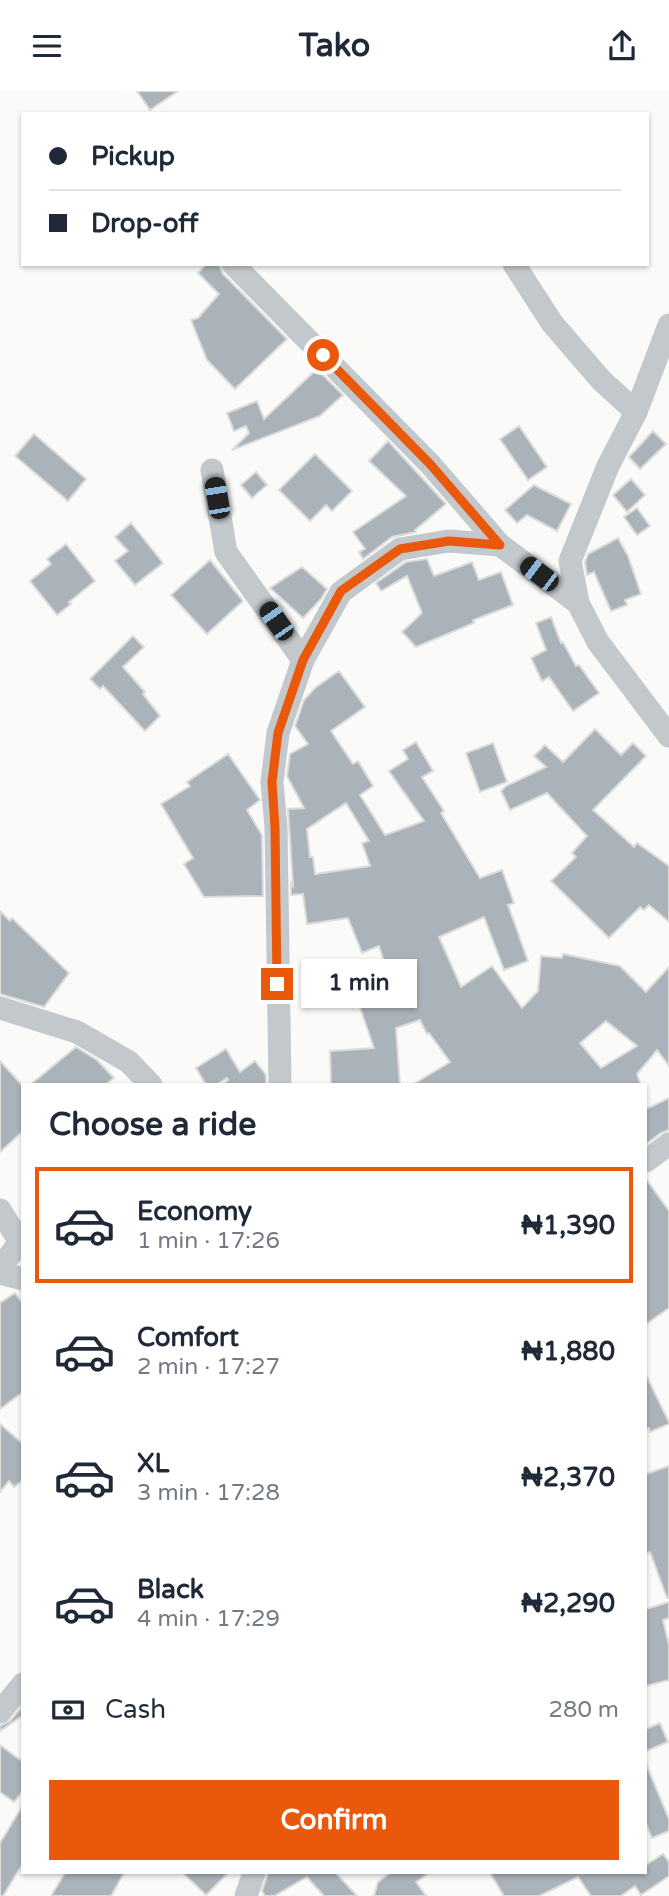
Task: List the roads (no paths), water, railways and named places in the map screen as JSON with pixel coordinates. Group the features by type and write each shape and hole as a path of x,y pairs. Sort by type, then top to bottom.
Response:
{"street":[{"path":"235,266 430,464 500,545 578,603"},
{"path":"515,266 552,323 601,380 636,412"},
{"path":"669,325 636,412 608,466 570,561 578,603 598,642 669,736"},
{"path":"212,470 226,552 303,660"},
{"path":"280,1083 272,782 278,733 303,660 341,591 400,549 449,541 500,545"},
{"path":"0,1009 76,1032 129,1062 149,1083"},
{"path":"647,1160 669,1144"},
{"path":"0,1210 20,1243 0,1268"},
{"path":"0,1273 21,1278"},
{"path":"0,1712 21,1686"},
{"path":"246,1896 254,1874"}]}
